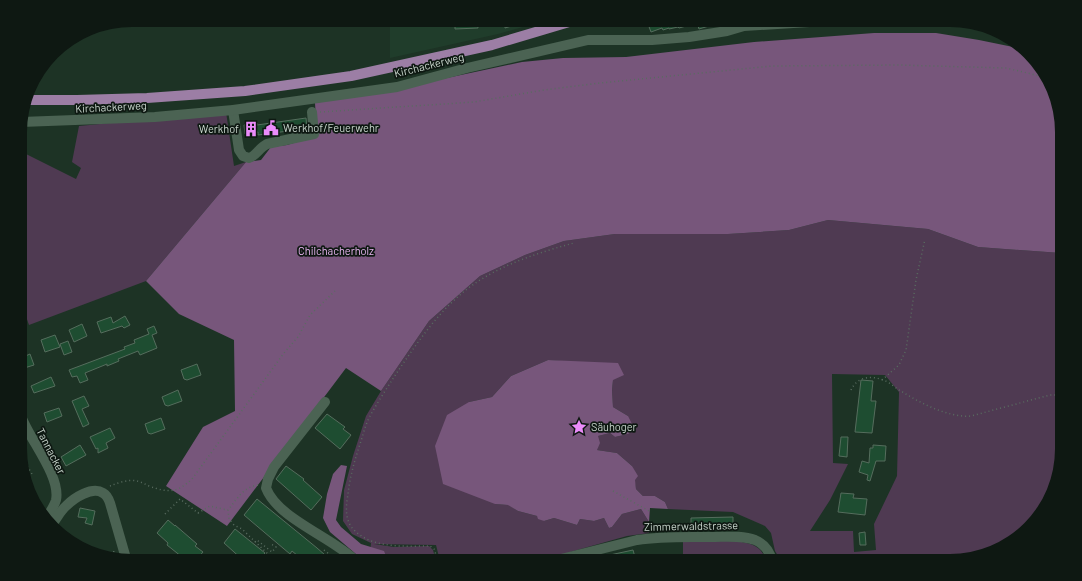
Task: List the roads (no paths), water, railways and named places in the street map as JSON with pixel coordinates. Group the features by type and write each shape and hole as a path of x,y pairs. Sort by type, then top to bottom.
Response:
{"main road":[{"path":"33,100 147,98 245,91 351,76 492,45 552,27"}],"street":[{"name":"Kirchackerweg","path":"28,122 155,117 232,110 397,87 467,68 588,40 652,40 727,31 741,27"},
{"path":"232,110 239,150 243,156 248,158 267,144 314,134 312,112"},
{"path":"326,402 274,467 268,479 266,488 277,504 303,525 329,540 348,554"},
{"name":"Tannacker","path":"27,428 48,466 59,490 49,513"},
{"path":"55,520 66,506 78,497 90,491 103,493 110,503 125,553"},
{"name":"Zimmerwaldstrasse","path":"581,554 637,540 688,537 749,538 761,543 770,554"}],"place":[{"name":"Werkhof/Feuerwehr","path":"271,128"},
{"name":"Werkhof","path":"251,129"},
{"name":"Säuhoger","path":"579,427"}],"park label":[{"name":"Chilchacherholz","path":"336,251"}]}
